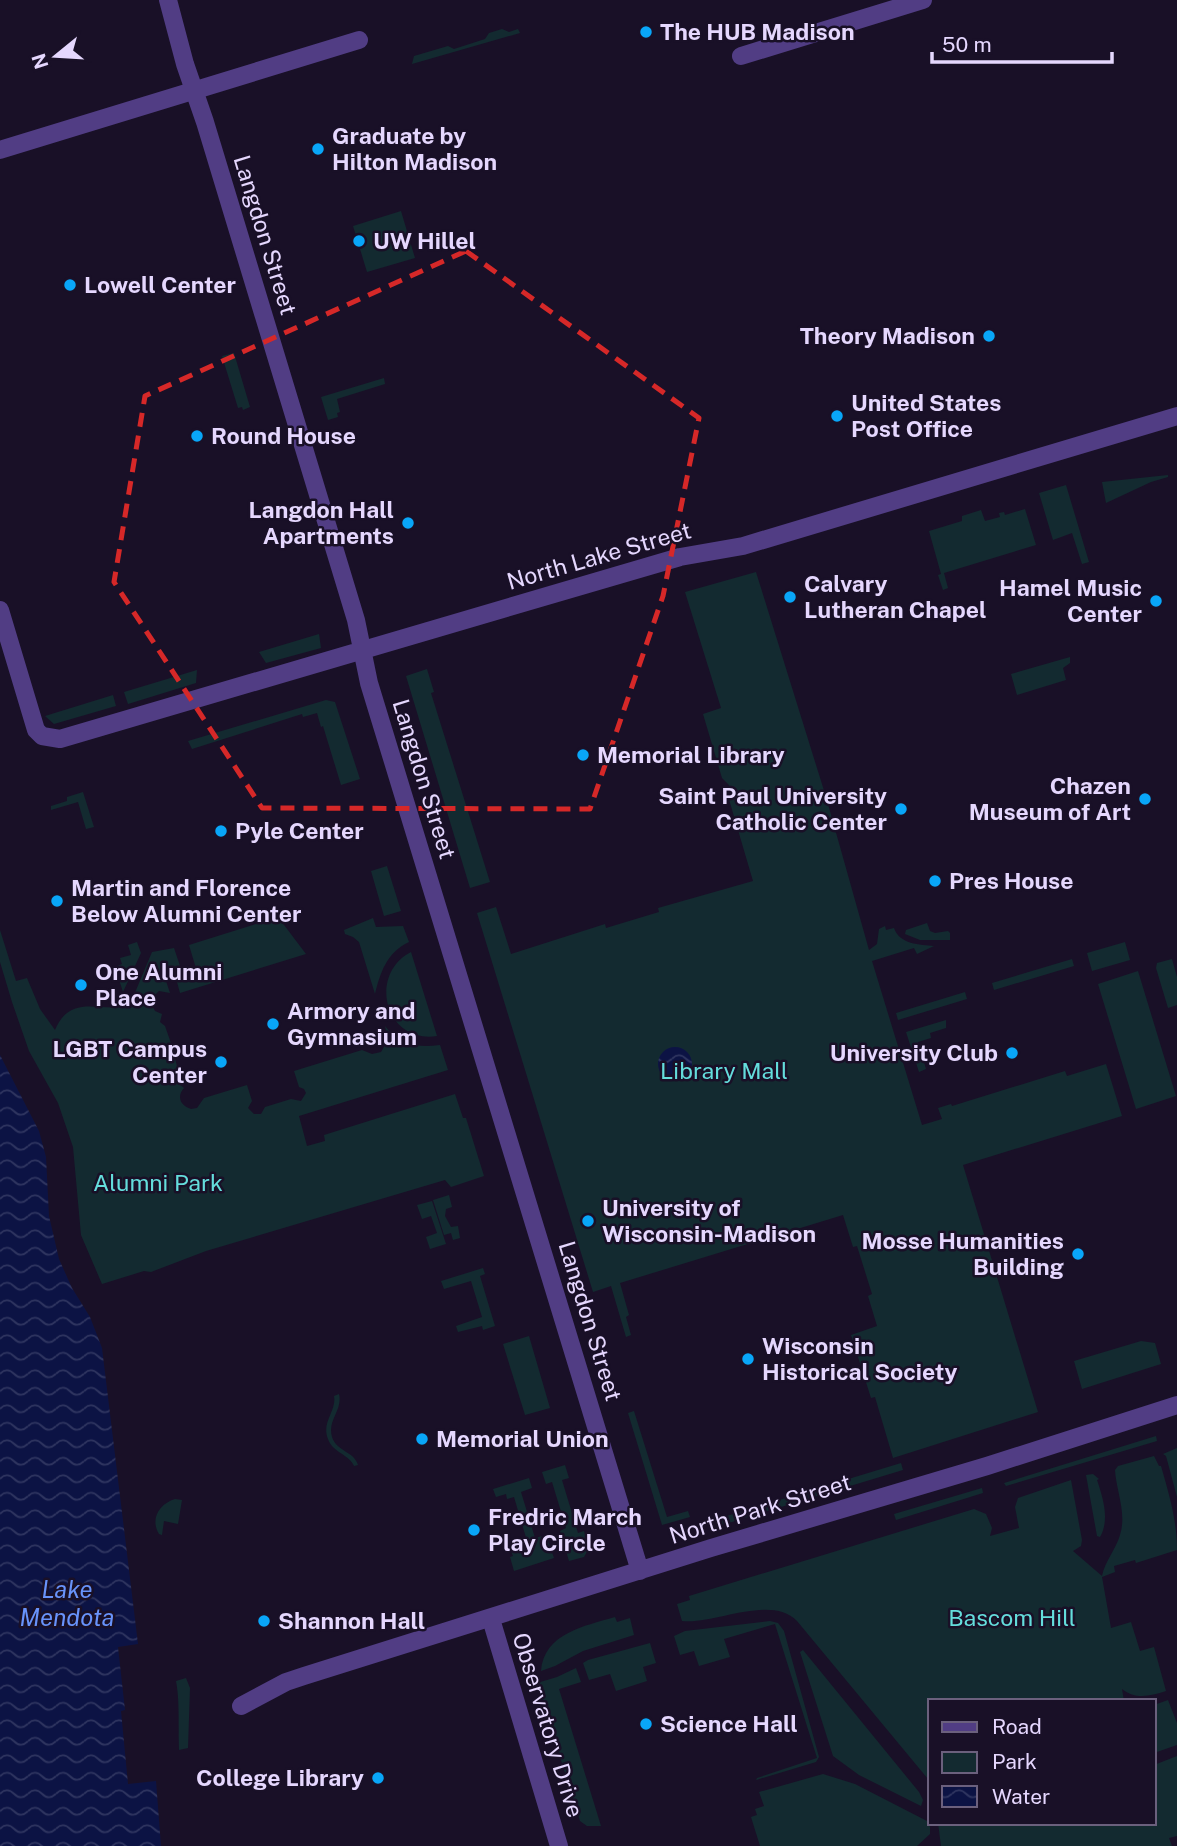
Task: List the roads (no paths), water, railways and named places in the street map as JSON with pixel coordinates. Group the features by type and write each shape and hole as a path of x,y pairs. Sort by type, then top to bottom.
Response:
{"street":[{"name":"Langdon Street","path":"168,0 356,620 369,683 640,1571"},
{"path":"741,56 923,0"},
{"path":"0,150 359,40"},
{"name":"North Lake Street","path":"0,610 36,730 42,736 50,738 71,737 680,557 743,546 1177,416"},
{"name":"North Park Street","path":"241,1706 286,1682 1177,1405"},
{"name":"Observatory Drive","path":"491,1619 559,1846"}],"water":[{"path":"675,1047 687,1052 692,1064 687,1076 675,1081 663,1076 658,1064 663,1052"},
{"name":"Lake Mendota","path":"0,1055 39,1131 46,1157 49,1216 59,1259 72,1288 90,1317 102,1348 138,1644 118,1647 125,1710 121,1711 128,1784 156,1781 161,1846 0,1846"}],"place":[{"name":"The HUB Madison","path":"646,32"},
{"name":"Graduate by Hilton Madison","path":"318,149"},
{"name":"UW Hillel","path":"359,241"},
{"name":"Lowell Center","path":"70,285"},
{"name":"Theory Madison","path":"989,336"},
{"name":"United States Post Office","path":"837,416"},
{"name":"Round House","path":"197,436"},
{"name":"Langdon Hall Apartments","path":"408,523"},
{"name":"Calvary Lutheran Chapel","path":"790,597"},
{"name":"Hamel Music Center","path":"1156,601"},
{"name":"Memorial Library","path":"583,755"},
{"name":"Chazen Museum of Art","path":"1145,799"},
{"name":"Saint Paul University Catholic Center","path":"901,809"},
{"name":"Pyle Center","path":"221,831"},
{"name":"Pres House","path":"935,881"},
{"name":"Martin and Florence Below Alumni Center","path":"57,901"},
{"name":"One Alumni Place","path":"81,985"},
{"name":"Armory and Gymnasium","path":"273,1024"},
{"name":"University Club","path":"1012,1053"},
{"name":"LGBT Campus Center","path":"221,1062"},
{"name":"University of Wisconsin-Madison","path":"588,1221"},
{"name":"Mosse Humanities Building","path":"1078,1254"},
{"name":"Wisconsin Historical Society","path":"748,1359"},
{"name":"Memorial Union","path":"422,1439"},
{"name":"Fredric March Play Circle","path":"474,1530"},
{"name":"Shannon Hall","path":"264,1621"},
{"name":"Science Hall","path":"646,1724"},
{"name":"College Library","path":"378,1778"}],"park label":[{"name":"Library Mall","path":"724,1071"},
{"name":"Alumni Park","path":"158,1183"},
{"name":"Bascom Hill","path":"1012,1618"}]}
